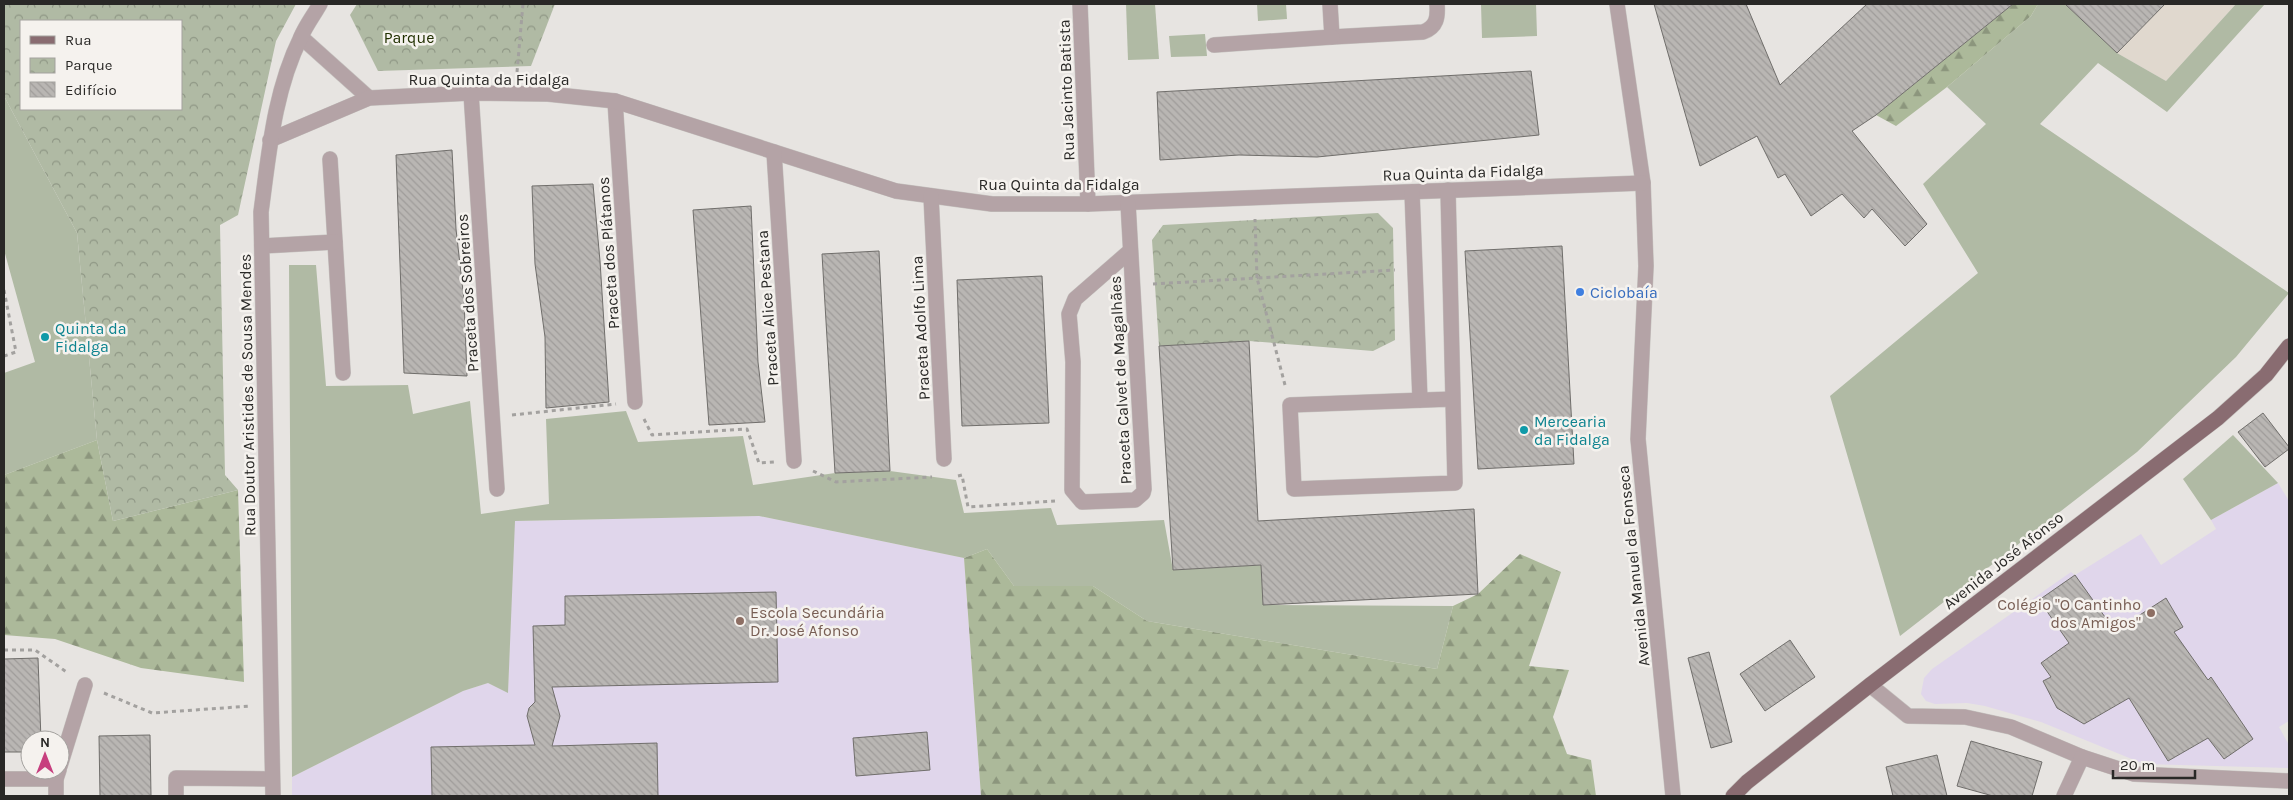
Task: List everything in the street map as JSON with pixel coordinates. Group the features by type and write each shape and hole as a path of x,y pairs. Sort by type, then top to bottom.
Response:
{"main road":[{"name":"Avenida José Afonso","path":"1733,796 1870,685 2218,418 2266,375 2289,346"}],"street":[{"name":"Rua Doutor Aristides de Sousa Mendes","path":"273,796 261,212 270,140 280,92 301,37 320,4"},
{"name":"Rua Jacinto Batista","path":"1080,4 1088,204"},
{"path":"1330,4 1332,37"},
{"path":"1214,44 1423,32 1433,26 1436,21 1437,4"},
{"name":"Avenida Manuel da Fonseca","path":"1617,4 1643,183 1646,266 1638,439 1673,796"},
{"path":"301,37 369,98"},
{"name":"Rua Quinta da Fidalga","path":"270,140 369,98 472,93 548,94 615,101 896,191 992,204 1128,203 1643,183"},
{"name":"Praceta dos Sobreiros","path":"472,93 497,490"},
{"name":"Praceta dos Plátanos","path":"615,101 635,402"},
{"name":"Praceta Alice Pestana","path":"774,152 794,461"},
{"path":"330,159 343,373"},
{"path":"1448,190 1455,483 1294,490 1290,405 1452,399"},
{"path":"1412,192 1420,400"},
{"name":"Praceta Adolfo Lima","path":"931,196 944,459"},
{"name":"Praceta Calvet de Magalhães","path":"1128,203 1144,488 1143,493 1136,500 1082,502 1077,499 1072,490 1073,362 1069,314 1075,299 1130,250"},
{"path":"262,246 335,242"},
{"path":"70,733 85,685"},
{"path":"1870,685 1908,716 1965,717 2011,726 2082,757 2134,774 2289,781"},
{"path":"2064,796 2082,757"},
{"path":"4,779 20,777"},
{"path":"176,796 176,778 272,779"},
{"path":"56,796 57,780"}],"path":[{"path":"515,95 523,4"},
{"path":"1254,198 1257,278 1290,405"},
{"path":"1132,285 1416,269"},
{"path":"4,290 16,352 4,356"},
{"path":"4,650 35,650 85,685 152,713 271,704"}],"shaded area":[{"path":"2065,4 2236,4 2166,81 2117,53"},
{"name":"Colégio \"O Cantinho dos Amigos\"","path":"2278,483 2289,501 2289,721 2279,727 2289,745 2289,768 2144,764 2041,722 1985,706 1967,703 1935,704 1926,701 1921,694 1924,678 1932,669 2071,572 2075,575 2141,534 2161,565 2216,529 2211,520"},
{"name":"Escola Secundária Dr. José Afonso","path":"759,516 964,558 981,796 292,796 292,777 463,691 488,683 508,692 514,521"}],"green space":[{"path":"4,4 296,4 276,41 238,215 220,225 225,475 238,490 113,521 97,440 77,233 4,96"},
{"name":"Parque","path":"357,4 555,4 531,66 378,71 350,15"},
{"path":"1126,4 1155,4 1159,59 1128,60"},
{"path":"1257,4 1286,4 1287,19 1258,21"},
{"path":"1481,4 1536,4 1537,36 1482,38"},
{"path":"2013,4 2038,4 2031,16 1947,87 1896,126 1876,115"},
{"path":"2038,4 2065,4 2117,53 2166,81 2236,4 2265,4 2167,112 2098,63 2040,124 2289,293 2236,357 2137,452 1900,636 1830,396 1978,273 1923,184 1986,124 1947,87 2031,16"},
{"path":"1205,34 1207,56 1171,57 1169,36"},
{"path":"4,96 77,233 97,440 4,475 4,373 35,362 4,250"},
{"path":"1378,213 1393,228 1395,340 1373,351 1249,341 1159,346 1152,240 1163,225"},
{"path":"289,265 316,265 326,386 408,385 413,414 470,401 481,514 549,504 546,419 626,411 638,442 743,436 753,485 835,473 890,471 956,480 964,513 1051,508 1057,525 1164,520 1173,570 1261,565 1264,605 1453,606 1437,669 1147,621 1093,586 1014,586 987,549 964,558 759,516 515,521 508,693 488,683 463,691 292,777"},
{"path":"2233,435 2278,483 2211,520 2183,479"},
{"path":"97,440 113,521 238,490 244,682 141,668 55,639 4,635 4,475"},
{"path":"987,549 1014,586 1093,586 1147,621 1437,669 1453,606 1478,594 1520,554 1561,572 1529,666 1569,670 1553,717 1567,754 1591,760 1596,796 981,796 964,558"}],"building":[{"path":"1654,4 1746,4 1780,85 1867,4 2013,4 1876,115 1852,131 1927,224 1905,246 1872,209 1864,218 1842,194 1811,216 1785,174 1778,178 1757,136 1700,166"},
{"path":"2065,4 2165,4 2117,53"},
{"path":"1531,71 1539,135 1317,157 1239,155 1160,160 1157,92"},
{"path":"452,150 456,229 464,300 467,376 404,373 396,155"},
{"path":"593,184 609,402 546,408 545,337 535,264 532,186"},
{"path":"751,206 758,362 765,422 709,425 693,210"},
{"path":"1562,246 1574,464 1478,469 1465,251"},
{"path":"879,251 890,471 835,473 822,254"},
{"path":"1042,276 1049,423 962,426 957,280"},
{"path":"1249,341 1258,521 1474,509 1478,594 1263,605 1261,565 1173,570 1159,346"},
{"path":"2263,413 2289,447 2289,449 2265,467 2238,432"},
{"path":"2075,575 2115,631 2166,598 2183,627 2174,632 2208,680 2211,677 2253,739 2224,759 2208,738 2168,761 2129,698 2084,724 2057,708 2043,681 2051,677 2041,663 2069,643 2039,600"},
{"path":"776,592 778,682 552,687 560,716 552,746 657,743 658,796 432,796 431,747 535,745 527,716 529,708 535,702 533,626 565,625 565,596"},
{"path":"1790,640 1815,677 1765,711 1740,674"},
{"path":"1709,652 1732,742 1711,748 1688,658"},
{"path":"38,658 41,730 20,730 20,752 4,752 4,659"},
{"path":"927,732 930,770 856,776 853,738"},
{"path":"150,735 151,796 100,796 99,736"},
{"path":"1971,741 2042,762 2032,796 1993,796 1957,786"},
{"path":"1937,755 1947,796 1893,796 1886,767"}],"place":[{"name":"Ciclobaía","path":"1580,292"},
{"name":"Quinta da Fidalga","path":"45,337"},
{"name":"Mercearia da Fidalga","path":"1524,430"},
{"name":"Colégio \"O Cantinho dos Amigos\"","path":"2151,613"},
{"name":"Escola Secundária Dr. José Afonso","path":"740,621"}]}
